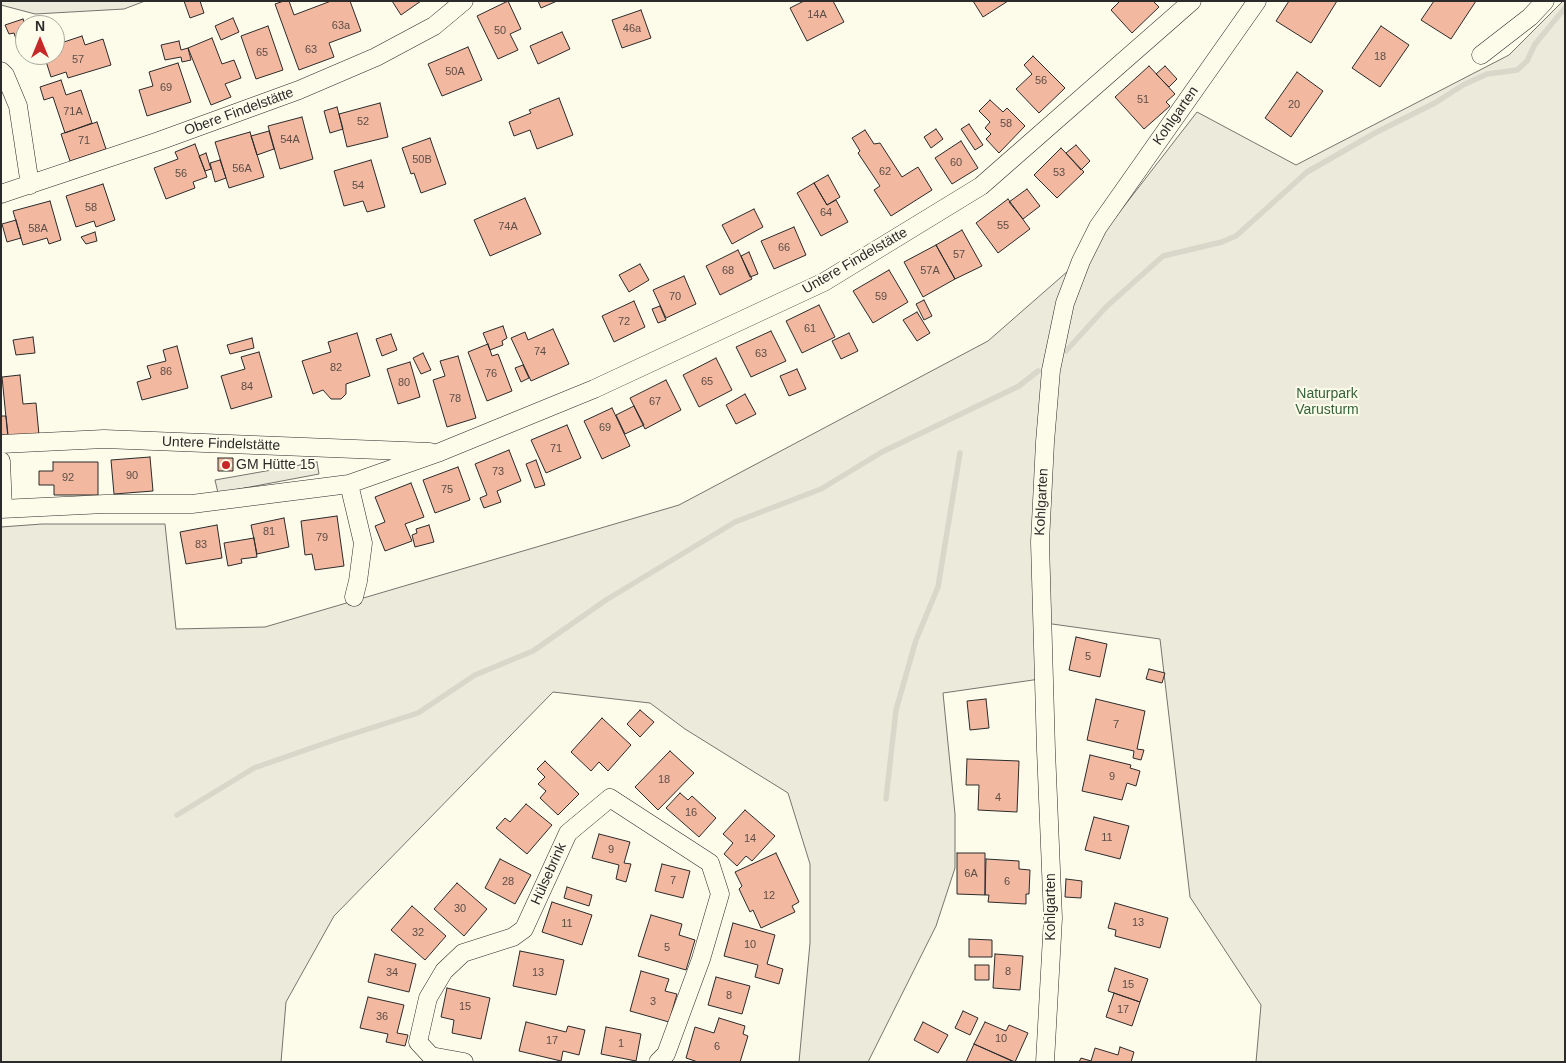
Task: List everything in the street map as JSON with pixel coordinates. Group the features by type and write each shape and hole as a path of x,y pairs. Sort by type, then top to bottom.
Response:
{"street":[{"name":"Obere Findelstätte","path":"1,194 299,90 376,57 434,26 464,1"},
{"name":"Untere Findelstätte","path":"2,509 105,504 192,504 349,484 440,452 594,390 824,282 981,186 1192,1"},
{"name":"Kohlgarten","path":"1045,1062 1053,918 1045,740 1040,542 1044,442 1051,370 1065,303 1081,261 1098,227 1257,1"},
{"path":"1481,55 1530,17 1545,1"},
{"path":"1,71 5,75 18,106 30,185"},
{"name":"Untere Findelstätte","path":"1,444 104,439 440,452"},
{"path":"1,461 2,509"},
{"path":"349,484 363,543 354,597"},
{"name":"Hülsebrink","path":"464,1062 431,1056 418,1042 428,998 444,971 463,953 513,937 524,928 568,833 610,798 710,863 720,894 701,959 673,1037 666,1054 658,1062"}],"green space":[{"path":"1,1 145,1 124,9 35,14 1,5"},
{"name":"Naturpark Varusturm","path":"1565,1 1565,1062 1256,1062 1261,1005 1190,897 1160,639 1045,623 1040,679 943,693 955,814 955,868 936,926 868,1062 799,1062 810,943 810,864 788,793 685,729 650,703 553,692 334,916 286,1002 281,1062 1,1062 1,527 42,524 165,524 176,629 265,627 679,505 988,341 1076,264 1111,223 1197,112 1296,165 1509,55"}],"shaded area":[{"path":"317,462 319,474 218,493 215,480"}],"building":[{"path":"184,1 200,1 204,13 190,18"},
{"path":"289,1 294,15 331,1 350,1 361,31 329,43 334,57 299,70 275,4"},
{"path":"392,1 421,1 401,15"},
{"path":"508,1 521,29 510,34 518,50 498,59 477,16"},
{"path":"538,1 557,1 541,8"},
{"path":"804,1 833,1 844,22 807,41 790,8"},
{"path":"973,1 1008,1 983,17"},
{"path":"1120,1 1153,1 1159,7 1132,33 1111,10"},
{"path":"1289,1 1337,1 1311,43 1276,21"},
{"path":"1434,1 1476,1 1451,39 1421,20"},
{"path":"641,10 651,38 622,48 612,20"},
{"path":"233,18 239,32 221,40 215,26"},
{"path":"15,22 15,36 14,33 9,34 5,25"},
{"path":"268,26 283,70 256,79 241,36"},
{"path":"1381,26 1409,45 1380,87 1352,68"},
{"path":"562,32 570,49 538,64 530,46"},
{"path":"82,36 85,45 103,39 111,65 68,78 66,72 51,77 47,65 65,65 65,42"},
{"path":"212,38 222,64 234,60 241,78 225,84 231,97 211,105 188,48"},
{"path":"179,41 181,50 188,48 191,60 182,62 181,57 165,60 161,45"},
{"path":"468,47 482,80 442,96 428,64"},
{"path":"1033,56 1065,88 1039,113 1016,89 1032,74 1024,65"},
{"path":"178,63 191,102 147,116 139,90 153,86 149,72"},
{"path":"1149,66 1175,94 1166,102 1170,106 1144,129 1115,97"},
{"path":"1165,66 1177,79 1169,87 1156,74"},
{"path":"1297,72 1323,91 1291,137 1265,118"},
{"path":"61,80 66,95 81,90 92,123 65,133 53,97 44,100 40,87"},
{"path":"559,98 573,135 537,149 530,130 514,136 509,122 531,113 529,110"},
{"path":"990,100 1003,112 1007,108 1025,126 999,153 986,139 991,134 985,128 990,122 979,111"},
{"path":"380,103 388,137 347,147 339,114"},
{"path":"337,107 343,129 330,133 324,111"},
{"path":"302,117 313,159 280,169 268,126"},
{"path":"97,122 106,149 70,161 61,134"},
{"path":"969,124 983,145 975,150 961,129"},
{"path":"936,129 943,139 931,148 924,137"},
{"path":"865,130 874,144 880,143 902,177 918,167 932,190 891,216 874,190 880,186 858,153 860,151 852,138"},
{"path":"269,131 274,149 257,155 251,136"},
{"path":"250,132 264,177 229,188 215,142"},
{"path":"430,138 446,184 421,193 414,173 411,174 402,148"},
{"path":"961,141 978,168 952,184 935,158"},
{"path":"195,144 207,177 193,182 195,188 166,199 154,168 178,159 175,152"},
{"path":"1076,145 1090,161 1081,170 1066,153"},
{"path":"1061,148 1084,172 1057,198 1034,175"},
{"path":"206,153 211,169 205,171 199,156"},
{"path":"220,160 226,178 215,182 210,163"},
{"path":"371,160 385,207 367,212 363,201 344,206 334,171"},
{"path":"828,175 840,197 827,205 814,183"},
{"path":"814,183 827,205 836,200 848,222 821,236 797,193"},
{"path":"103,184 115,220 96,227 94,221 76,227 66,196"},
{"path":"1027,189 1040,206 1023,219 1009,202"},
{"path":"525,198 541,234 490,256 474,220"},
{"path":"1008,199 1030,229 998,253 976,223"},
{"path":"50,201 61,240 49,244 47,238 23,245 13,211"},
{"path":"754,209 763,227 732,244 722,225"},
{"path":"16,220 21,238 7,242 2,224"},
{"path":"794,227 806,255 774,269 761,241"},
{"path":"962,230 982,266 955,279 936,245"},
{"path":"95,232 97,241 86,244 81,237"},
{"path":"936,245 955,279 923,297 904,262"},
{"path":"738,250 752,279 720,295 706,266"},
{"path":"749,252 758,274 750,277 741,256"},
{"path":"640,264 649,280 629,292 619,275"},
{"path":"889,270 908,302 873,323 853,291"},
{"path":"684,276 696,304 666,318 653,290"},
{"path":"924,300 932,316 924,320 916,304"},
{"path":"634,301 645,327 614,342 602,316"},
{"path":"819,305 835,337 802,353 786,321"},
{"path":"660,306 666,320 658,323 652,309"},
{"path":"917,312 930,333 917,341 903,320"},
{"path":"503,326 507,338 502,341 503,345 490,350 483,333"},
{"path":"553,329 569,364 531,381 511,338 525,332 528,340"},
{"path":"771,331 786,361 751,377 736,347"},
{"path":"357,333 370,376 346,384 346,394 341,399 331,399 323,390 313,394 302,361 331,352 328,342"},
{"path":"849,333 858,351 841,359 832,341"},
{"path":"391,334 397,350 382,356 376,339"},
{"path":"33,337 35,353 16,355 13,340"},
{"path":"252,338 254,348 230,354 227,345"},
{"path":"488,344 492,356 498,354 512,391 487,401 468,352"},
{"path":"177,346 188,388 142,400 137,382 151,378 147,366 166,361 163,350"},
{"path":"259,352 272,397 231,409 221,376 245,369 241,357"},
{"path":"423,353 431,370 421,374 413,358"},
{"path":"458,356 476,418 447,427 433,380 445,376 440,361"},
{"path":"716,358 732,390 699,407 683,375"},
{"path":"410,362 420,397 398,404 387,369"},
{"path":"523,365 529,378 521,382 515,368"},
{"path":"797,369 806,389 789,396 780,376"},
{"path":"20,375 23,404 36,403 39,435 8,438 2,377"},
{"path":"666,380 681,410 645,429 630,398"},
{"path":"745,394 756,414 736,424 726,405"},
{"path":"634,406 644,425 625,434 616,415"},
{"path":"612,408 630,446 602,459 584,421"},
{"path":"1,416 6,416 8,435 1,435"},
{"path":"567,425 581,458 546,473 531,440"},
{"path":"509,450 521,481 497,491 501,502 484,508 480,498 487,495 475,464"},
{"path":"150,457 153,491 114,494 111,460"},
{"name":"GM Hütte 15","path":"218,458 233,458 233,471 218,471"},
{"path":"536,460 545,485 535,488 526,464"},
{"path":"53,462 98,462 98,495 54,495 54,485 39,485 39,471 53,471"},
{"path":"458,467 470,500 435,513 423,480"},
{"path":"411,483 424,517 405,524 412,541 385,551 375,526 385,522 375,497"},
{"path":"337,516 344,566 315,570 312,554 305,555 301,521"},
{"path":"284,518 289,547 257,554 251,525"},
{"path":"217,525 222,558 186,564 180,532"},
{"path":"429,525 434,542 415,547 412,535 417,533 416,529"},
{"path":"254,538 257,557 241,559 242,563 228,566 224,543"},
{"path":"1076,637 1107,644 1100,677 1069,670"},
{"path":"1149,669 1165,673 1162,683 1146,679"},
{"path":"986,699 989,728 970,730 967,701"},
{"path":"1096,699 1145,711 1137,749 1144,750 1141,760 1133,758 1134,751 1087,740"},
{"path":"640,710 654,722 640,737 627,724"},
{"path":"602,718 631,745 608,771 599,762 591,771 571,752"},
{"path":"670,751 694,773 658,810 635,787"},
{"path":"1090,755 1131,765 1130,768 1140,771 1136,786 1127,783 1122,800 1082,791"},
{"path":"967,759 1019,761 1017,812 978,810 979,785 966,785"},
{"path":"545,761 579,794 558,815 540,798 546,791 538,784 545,777 537,769"},
{"path":"680,793 688,800 692,796 716,818 699,837 666,808"},
{"path":"526,804 552,825 527,854 496,828 505,818 510,822"},
{"path":"745,810 775,836 752,861 746,856 737,866 724,854 733,843 723,834"},
{"path":"1094,817 1129,826 1120,859 1085,850"},
{"path":"599,834 630,842 624,863 631,864 626,882 616,879 619,865 592,858"},
{"path":"776,853 799,902 792,906 795,912 761,928 753,910 750,912 739,889 742,886 735,872"},
{"path":"957,853 985,853 985,895 957,894"},
{"path":"500,859 531,875 515,904 485,888"},
{"path":"986,859 1019,861 1019,869 1030,870 1029,894 1026,894 1026,904 988,902 989,895 985,895"},
{"path":"662,864 690,871 683,898 655,891"},
{"path":"1066,879 1082,881 1081,898 1065,897"},
{"path":"457,883 487,909 464,936 434,909"},
{"path":"567,887 592,895 589,906 564,898"},
{"path":"552,902 592,915 582,945 542,932"},
{"path":"1115,903 1168,918 1160,948 1115,936 1116,930 1108,928"},
{"path":"412,906 446,936 425,960 391,930"},
{"path":"651,915 682,924 679,935 695,940 686,970 638,956"},
{"path":"733,923 775,935 767,964 783,969 779,984 755,977 758,965 724,956"},
{"path":"969,939 992,940 992,957 969,957"},
{"path":"520,951 564,960 556,995 513,986"},
{"path":"375,954 416,964 409,992 368,982"},
{"path":"995,954 1023,956 1020,990 993,988"},
{"path":"975,965 989,965 989,980 975,980"},
{"path":"1115,968 1148,979 1140,1002 1108,991"},
{"path":"641,971 669,979 665,991 677,994 669,1022 630,1011"},
{"path":"716,977 750,986 742,1014 708,1005"},
{"path":"447,988 490,998 481,1039 452,1033 454,1020 441,1017"},
{"path":"1114,993 1140,1002 1132,1026 1106,1017"},
{"path":"368,997 404,1005 397,1033 408,1035 405,1046 386,1042 388,1034 360,1028"},
{"path":"963,1011 978,1018 970,1035 955,1028"},
{"path":"719,1018 745,1026 743,1034 748,1036 740,1062 698,1062 686,1058 695,1027 714,1033"},
{"path":"526,1022 566,1032 568,1026 585,1030 579,1055 563,1051 561,1061 519,1051"},
{"path":"923,1022 948,1035 938,1053 914,1040"},
{"path":"985,1022 1006,1031 1009,1025 1028,1033 1015,1062 974,1044"},
{"path":"606,1027 641,1034 636,1061 601,1054"},
{"path":"974,1044 1014,1062 966,1062"},
{"path":"1120,1047 1134,1052 1131,1062 1079,1062 1081,1058 1091,1061 1095,1048 1118,1055"}],"waterway":[{"path":"1066,351 1106,307 1163,256 1222,242 1236,236 1307,172 1375,133 1435,103 1463,85 1487,74 1517,70 1527,61 1535,44 1565,8"},
{"path":"177,815 254,768 418,713 475,675 533,651 606,600 735,522 821,489 882,452 1019,386 1038,371"},
{"path":"886,799 896,710 916,640 938,587 960,453"}],"place":[{"name":"GM Hütte 15","path":"226,465"}]}
